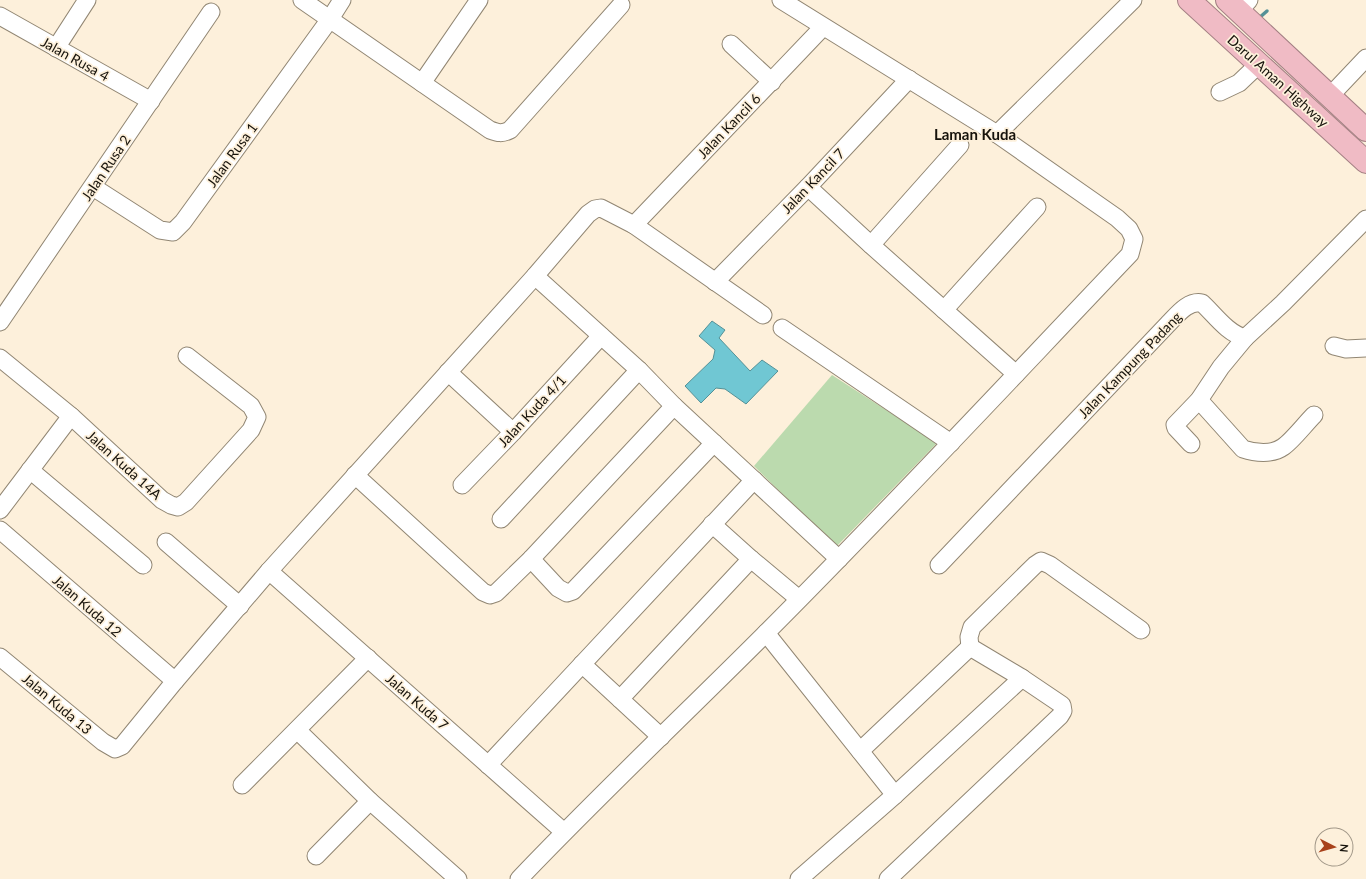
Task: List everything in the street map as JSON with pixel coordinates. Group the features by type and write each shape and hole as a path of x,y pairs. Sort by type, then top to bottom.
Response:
{"highway":[{"name":"Darul Aman Highway","path":"1189,0 1366,162"},
{"name":"Darul Aman Highway","path":"1239,4 1330,96 1362,125"}],"street":[{"path":"56,48 87,0"},
{"path":"302,0 490,130 498,133 504,133 510,130 621,5"},
{"name":"Jalan Rusa 1","path":"93,187 160,230 173,232 183,222 330,19 342,0"},
{"path":"422,83 478,0"},
{"path":"519,879 564,832 839,559 1130,254 1134,240 1129,229 1117,218 997,134 781,0"},
{"path":"997,134 1133,0"},
{"name":"Jalan Rusa 2","path":"0,322 211,12"},
{"name":"Jalan Rusa 4","path":"0,16 151,101"},
{"name":"Jalan Kancil 6","path":"634,225 772,82 823,26"},
{"path":"731,44 772,82"},
{"path":"1330,96 1366,58"},
{"path":"1220,92 1239,83 1259,64"},
{"name":"Jalan Kancil 7","path":"715,282 808,187 909,79"},
{"path":"871,245 960,144"},
{"path":"808,187 1016,374"},
{"path":"944,310 1037,207"},
{"path":"175,681 269,571 588,214 595,209 602,208 634,225 763,315"},
{"path":"1191,444 1175,425 1199,400 1221,367 1245,338 1283,304 1366,219"},
{"path":"534,276 639,370 674,406 839,559"},
{"name":"Jalan Kampung Padang","path":"939,565 1168,324 1190,304 1196,302 1202,303 1236,336 1245,338"},
{"path":"782,328 951,443"},
{"name":"Jalan Kuda 4/1","path":"462,485 601,336"},
{"path":"1334,346 1346,348 1366,348"},
{"name":"Jalan Kuda 14A","path":"0,358 71,416 162,500 178,507 186,502 251,430 257,417 251,406 188,356"},
{"path":"501,519 639,370"},
{"path":"448,372 513,432"},
{"path":"1199,400 1243,449 1251,452 1272,452 1283,447 1314,415"},
{"path":"355,475 483,592 490,595 496,593 531,559 674,406"},
{"path":"0,510 71,416"},
{"path":"531,559 558,588 567,593 573,591 714,443"},
{"path":"30,470 142,565"},
{"path":"488,764 754,480"},
{"path":"712,524 799,599"},
{"name":"Jalan Kuda 12","path":"0,530 175,681"},
{"path":"166,542 240,606"},
{"path":"620,699 751,559"},
{"path":"888,879 1060,716 1063,711 1062,705 1022,678 970,647 968,637 972,627 1035,565 1041,561 1050,565 1141,630"},
{"name":"Jalan Kuda 7","path":"269,571 564,832"},
{"path":"766,633 895,795"},
{"path":"860,751 970,647"},
{"name":"Jalan Kuda 13","path":"0,657 103,742 115,749 122,746 129,739 175,681"},
{"path":"242,784 368,658"},
{"path":"582,664 661,737"},
{"path":"799,879 895,795 1022,678"},
{"path":"297,730 370,801 458,879"},
{"path":"316,856 370,801"}],"green space":[{"path":"832,375 937,443 836,547 754,466"}],"water":[{"path":"712,321 725,330 719,338 750,371 762,360 778,371 746,404 725,389 716,388 701,403 685,386 713,359 715,350 699,336"}],"waterway":[{"path":"1259,18 1267,11"}],"district":[{"name":"Laman Kuda","path":"975,135"}]}
